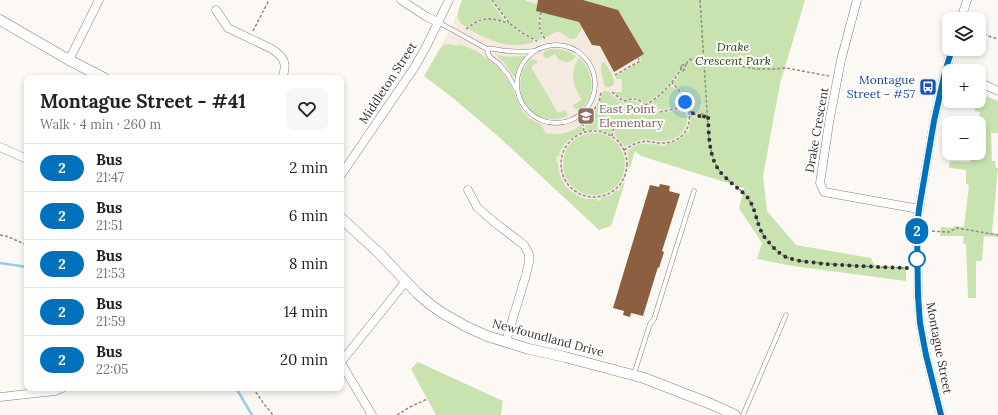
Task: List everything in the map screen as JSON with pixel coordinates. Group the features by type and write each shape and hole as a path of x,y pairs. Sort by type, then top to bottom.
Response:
{"street":[{"path":"69,60 99,0"},
{"path":"401,0 427,17 438,22"},
{"name":"Middleton Street","path":"344,171 414,68 449,0"},
{"name":"Drake Crescent","path":"856,0 841,60 829,123 820,183 824,192 919,209"},
{"path":"963,12 967,0"},
{"path":"216,10 228,28 279,54 283,58 285,64 283,75"},
{"path":"0,20 98,75"},
{"path":"986,85 998,91"},
{"name":"Montague Street","path":"941,415 926,355 920,323 917,228 934,121 942,91"},
{"path":"0,146 24,158"},
{"path":"468,190 477,207 524,245 529,254 526,275 506,341"},
{"name":"Newfoundland Drive","path":"344,221 431,305 467,327 488,336 529,349 565,356 634,374 735,415"},
{"path":"344,359 406,281"},
{"path":"344,368 372,415"},
{"path":"0,397 55,391"}],"lane":[{"path":"438,22 488,49 515,52 535,50"},
{"path":"547,45 563,45 570,47 589,62 597,83 596,93 583,114 567,122 554,124 542,122 525,110 519,100 517,89 518,77 526,60 535,50 547,45"},
{"path":"488,49 489,56 499,64 517,89"},
{"path":"634,374 650,324 654,319 694,191"},
{"path":"743,415 786,315"}],"path":[{"path":"253,31 269,0"},
{"path":"492,0 509,23 522,33 537,41"},
{"path":"700,0 709,142 717,168 749,199 764,237 777,251 787,257 798,260 851,266 907,268"},
{"path":"541,12 539,24 541,33 545,39"},
{"path":"466,29 486,18 492,18 509,23"},
{"path":"986,35 998,39"},
{"path":"645,105 672,83 682,69 680,66 695,58 704,57 714,61 756,69 786,68 829,76"},
{"path":"615,74 640,61 638,58"},
{"path":"624,150 641,141 660,143 672,141 681,137 688,128 688,110 683,95 672,83"},
{"path":"588,117 599,103 601,92"},
{"path":"612,92 625,102 630,99 641,101 654,111 667,111 679,108 688,110 697,116 700,116 699,114 703,114 704,116 708,115"},
{"path":"612,136 615,123 618,120"},
{"path":"584,123 584,132"},
{"path":"596,131 612,136 622,147 627,157 627,168 624,178 618,187 609,194 598,198 587,197 576,193 568,186 562,176 560,165 562,154 567,144 575,136 584,132 596,131"},
{"path":"927,231 949,232 957,228 998,235"},
{"path":"0,235 24,243"},
{"path":"255,391 273,415"},
{"path":"397,415 427,399"}],"shaded area":[{"name":"East Point Elementary","path":"462,0 648,0 696,104 709,177 641,156 634,151 611,226 599,230 499,137 453,98 424,76 453,24"}],"green space":[{"path":"462,0 490,0 504,20 484,18 466,27 458,18 458,12"},
{"path":"493,0 526,0 537,4 536,11 540,12 539,26 543,39 537,40 522,32 510,23"},
{"name":"Drake Crescent Park","path":"583,0 805,0 780,84 763,176 767,211 796,245 871,258 873,263 878,266 906,267 906,281 793,266 757,259 762,243 739,208 744,188 641,156 635,151 629,170 628,151 631,148 639,144 665,146 666,144 678,140 689,132 691,121 690,115 699,119 698,115 690,110 684,94 673,83 681,72 680,69 665,88 645,103 640,99 635,98 624,100 613,92 622,92 622,79 616,79 616,76 641,61 640,57 644,54 618,10"},
{"path":"542,12 579,22 582,28 577,37 574,39 569,38 560,32 545,37 540,25"},
{"path":"486,19 492,19 509,24 534,42 520,45 508,45 489,39 469,29 472,25"},
{"path":"448,44 459,46 460,44 476,51 499,68 511,86 522,111 529,118 540,124 546,133 565,133 574,130 582,124 583,131 565,143 559,156 557,156 556,162 558,162 558,169 562,181 566,186 575,194 587,199 597,199 597,201 601,200 601,198 611,195 617,190 618,191 621,189 620,187 625,182 611,226 599,230 499,137 453,98 424,76 440,49"},
{"path":"550,49 564,50 576,56 573,60 566,62 559,60 555,54 548,58 544,57 544,52"},
{"path":"496,55 509,57 525,56 525,58 516,76 514,77 505,64"},
{"path":"579,58 589,72 592,89 588,100 579,110 574,108 573,105 582,100 574,84 573,74"},
{"path":"531,59 537,60 537,63 531,67 558,113 564,110 568,116 558,119 548,119 532,112 526,106 522,98 520,88 521,78 524,68"},
{"path":"604,62 608,67 613,78 614,84 610,87 605,87 601,64"},
{"path":"670,86 681,94 686,107 685,108 680,107 661,110 652,108 648,105 661,95"},
{"path":"604,91 610,92 623,103 630,99 631,101 638,102 648,110 658,113 684,111 687,123 682,133 672,140 640,140 625,146 615,136 615,128 619,121 617,118 613,124 611,134 597,129 586,130 585,122 596,109"},
{"path":"986,96 998,101 998,133 991,133 992,161 995,161 996,168 998,168 992,233 998,234 998,237 984,236 982,261 976,261 976,298 968,298 966,244 963,244 964,236 940,236 941,227 964,227 969,185 966,184 966,170 949,168 950,161 970,162 970,160 986,160 986,116 979,116 980,112 975,111 976,108 986,108"},
{"path":"588,133 600,133 616,142 623,152 625,164 623,176 616,186 600,195 588,195 577,190 568,181 563,170 563,158 568,147 577,138"},
{"path":"418,362 503,401 501,415 436,415 411,369"}],"building":[{"name":"East Point Elementary","path":"538,0 583,0 618,10 644,54 614,72 600,46 592,45 579,22 536,11"},
{"path":"660,184 670,186 669,191 680,194 662,251 664,252 643,316 631,313 630,317 623,315 624,311 613,308 650,185 659,187"}],"waterway":[{"path":"0,263 24,267"},
{"path":"238,391 252,415"}],"bus line":[{"name":"2","path":"941,415 926,355 920,323 917,228 934,121 950,56"}],"place":[{"name":"Montague Street - #57","path":"928,87"},
{"name":"East Point Elementary","path":"586,116"}],"route":[{"path":"685,102 688,110 697,116 700,116 700,118 708,115 709,142 717,168 749,199 764,237 777,251 787,257 798,260 851,266 907,268 917,259"}]}
